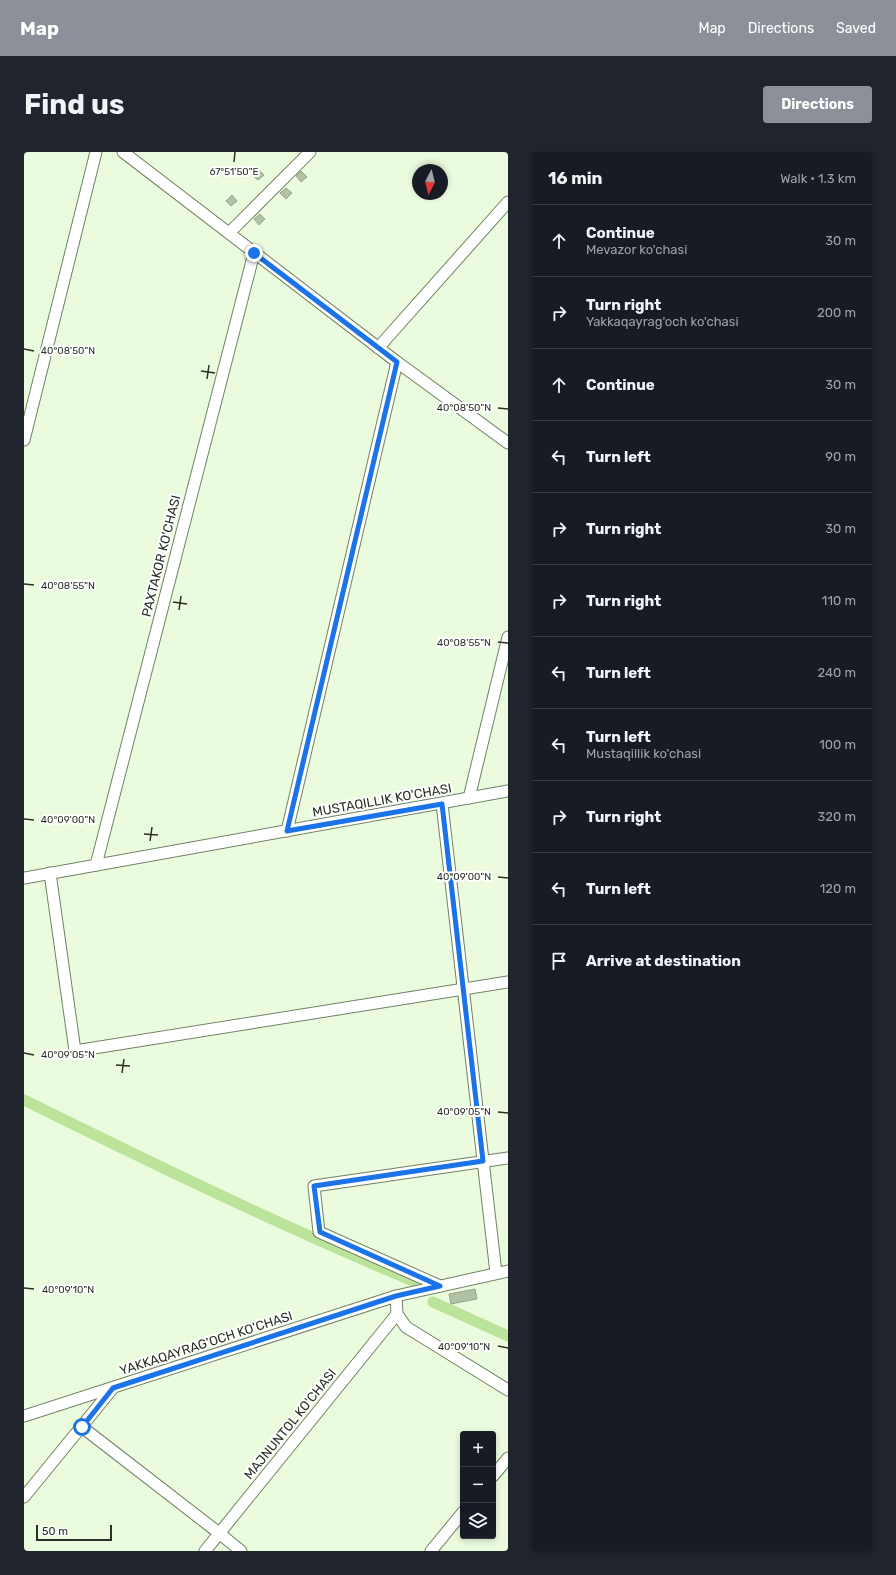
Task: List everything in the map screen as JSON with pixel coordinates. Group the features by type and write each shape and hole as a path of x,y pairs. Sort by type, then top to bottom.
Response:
{"street":[{"path":"24,440 96,152"},
{"path":"123,152 378,348 508,442"},
{"path":"229,233 310,152"},
{"path":"378,348 508,202"},
{"name":"PAXTAKOR KO'CHASI","path":"96,865 254,253"},
{"path":"287,831 397,362"},
{"path":"469,798 508,637"},
{"name":"MUSTAQILLIK KO'CHASI","path":"24,878 508,791"},
{"path":"442,804 496,1273"},
{"path":"50,873 75,1051 508,982"},
{"path":"440,1286 320,1232 314,1186 508,1158"},
{"name":"YAKKAQAYRAG'OCH KO'CHASI","path":"24,1416 396,1296 508,1271"},
{"path":"396,1296 397,1314 406,1327 508,1390"},
{"name":"MAJNUNTOL KO'CHASI","path":"205,1551 397,1314"},
{"path":"24,1497 113,1388"},
{"path":"82,1427 241,1551"},
{"path":"496,1472 508,1458"},
{"path":"431,1551 460,1516"}],"building":[{"path":"258,169 264,175 258,180 252,175"},
{"path":"301,171 307,177 301,182 296,176"},
{"path":"286,188 292,193 286,199 280,193"},
{"path":"232,195 237,201 231,206 226,201"},
{"path":"260,214 265,219 259,225 254,219"},
{"path":"475,1289 477,1299 451,1304 449,1294"}],"waterway":[{"path":"24,1100 266,1216 413,1281"},
{"path":"433,1302 508,1336"}],"route":[{"path":"82,1427 113,1388 396,1296 440,1286 320,1232 314,1186 483,1161 442,804 287,831 397,362 254,253"}]}
